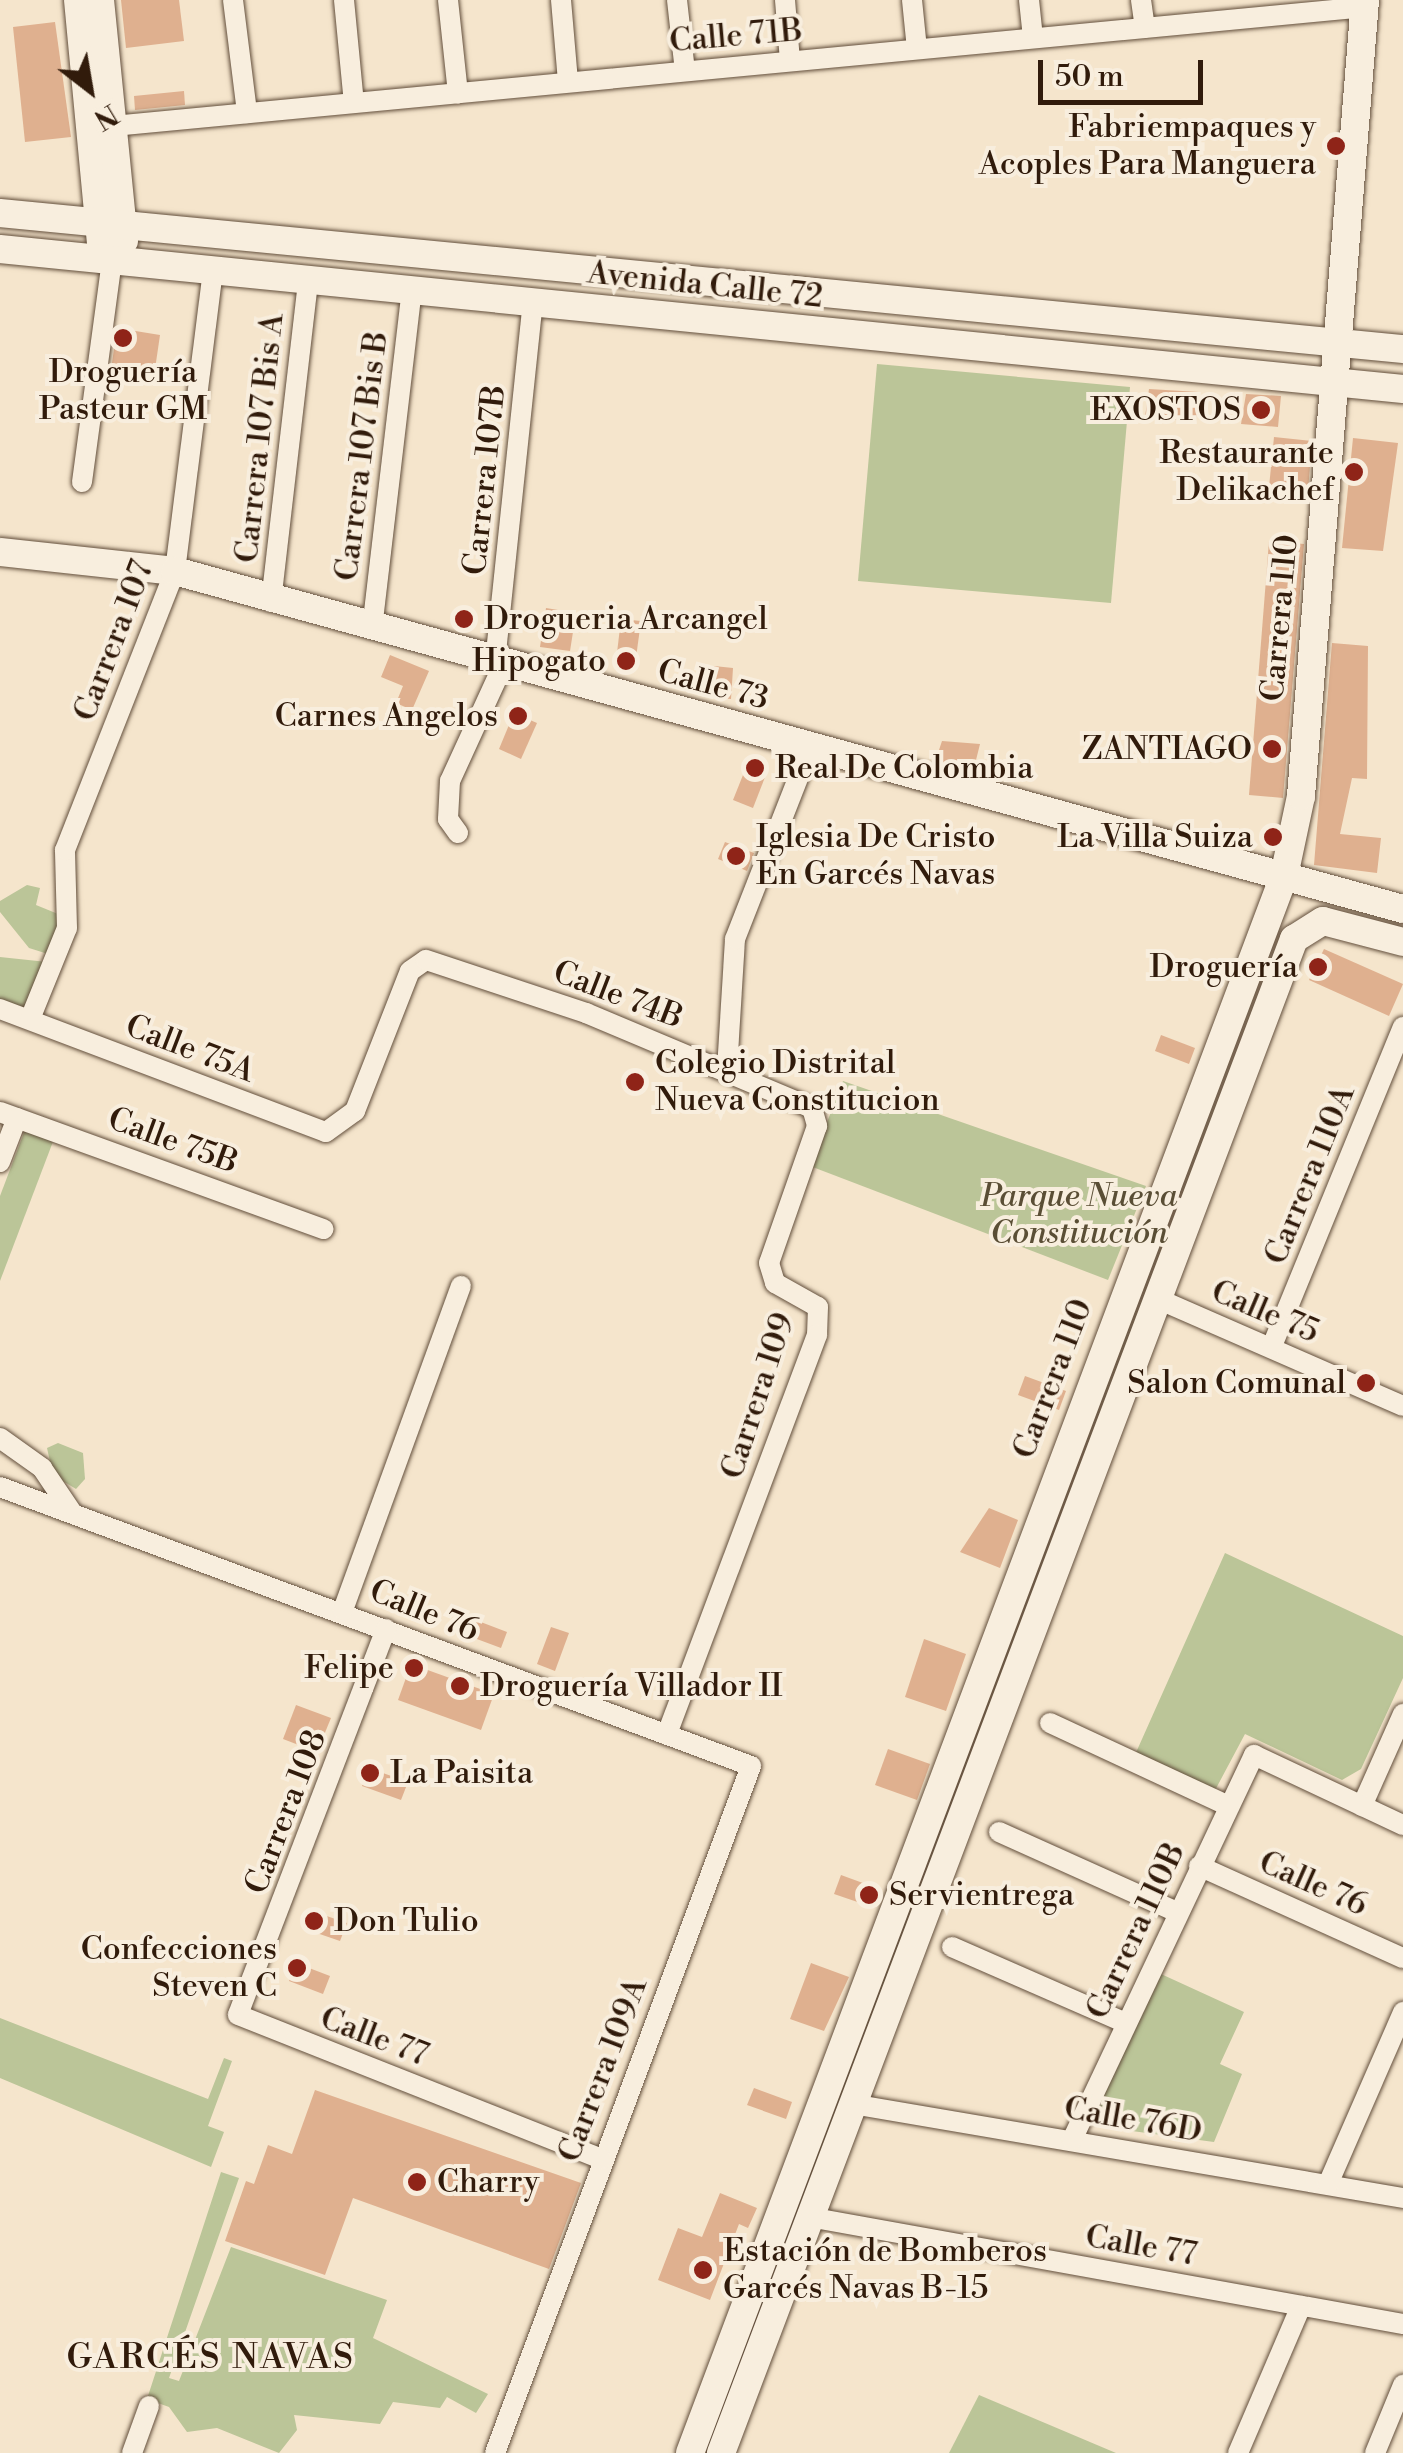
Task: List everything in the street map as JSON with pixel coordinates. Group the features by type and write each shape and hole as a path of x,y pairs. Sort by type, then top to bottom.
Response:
{"main road":[{"path":"78,0 114,261"},
{"path":"100,0 113,126 111,226"},
{"name":"Carrera 110","path":"721,2453 776,2266 1284,876 1301,796 1365,4"},
{"name":"Avenida Calle 72","path":"0,213 1403,348"},
{"name":"Avenida Calle 72","path":"0,249 1403,389"},
{"name":"Calle 73","path":"0,552 175,571 271,602 1403,910"},
{"name":"Carrera 110","path":"690,2453 776,2266 810,2218 1158,1299 1306,926 1331,921 1403,942"}],"street":[{"path":"233,0 248,112"},
{"path":"344,0 354,102"},
{"path":"448,0 458,93"},
{"path":"561,0 568,82"},
{"path":"677,0 685,71"},
{"path":"786,0 790,61"},
{"path":"912,0 917,49"},
{"path":"1030,0 1034,38"},
{"path":"1141,0 1145,28"},
{"name":"Calle 71B","path":"113,126 1145,28 1254,9 1365,4"},
{"path":"82,482 114,261"},
{"name":"Carrera 107","path":"30,1020 67,928 65,850 175,571 213,271"},
{"name":"Carrera 107 Bis A","path":"271,602 308,280"},
{"name":"Carrera 107 Bis B","path":"372,629 412,291"},
{"name":"Carrera 107B","path":"458,833 448,819 450,780 499,664 533,303"},
{"path":"726,1070 735,940 810,748"},
{"name":"Calle 74B","path":"354,1111 410,971 435,962 804,1102"},
{"name":"Calle 75A","path":"0,1009 312,1128 326,1132 354,1111"},
{"name":"Carrera 110A","path":"1272,1346 1403,1027"},
{"name":"Carrera 109","path":"668,1735 818,1334 818,1307 775,1283 769,1263 817,1126 804,1102"},
{"path":"0,1162 9,1115"},
{"name":"Calle 75B","path":"9,1115 324,1228"},
{"path":"344,1610 461,1286"},
{"name":"Calle 75","path":"1158,1299 1403,1406"},
{"path":"0,1438 42,1468 73,1514"},
{"name":"Calle 76","path":"0,1487 344,1610 751,1766"},
{"name":"Carrera 108","path":"238,2015 386,1629"},
{"path":"1403,1714 1362,1806 1403,1825"},
{"path":"1050,1723 1226,1805"},
{"name":"Carrera 110B","path":"1072,2140 1226,1805 1260,1754 1362,1806"},
{"name":"Carrera 109A","path":"494,2453 751,1766"},
{"path":"998,1832 1177,1912"},
{"name":"Calle 76","path":"1199,1866 1403,1958"},
{"path":"952,1947 1126,2023"},
{"path":"1328,2184 1403,2012"},
{"name":"Calle 77","path":"238,2015 601,2159"},
{"name":"Calle 76D","path":"852,2104 1403,2198"},
{"name":"Calle 77","path":"810,2218 1403,2324"},
{"path":"1238,2453 1301,2306"},
{"path":"1374,2453 1403,2385"},
{"path":"132,2453 149,2406"}],"green space":[{"path":"877,364 1130,387 1111,603 858,581"},
{"path":"27,885 40,888 36,905 63,916 48,954 29,948 0,912 0,901"},
{"path":"0,957 47,962 25,1009 0,1000"},
{"name":"Parque Nueva Constitución","path":"843,1081 1146,1186 1108,1280 810,1166"},
{"path":"25,1130 54,1139 0,1281 0,1196"},
{"path":"58,1443 83,1453 85,1479 76,1489 53,1475 47,1448"},
{"path":"1225,1553 1403,1636 1403,1678 1361,1769 1342,1780 1245,1734 1212,1796 1134,1757"},
{"path":"1161,1974 1244,2012 1220,2064 1242,2074 1214,2142 1102,2127 1096,2110"},
{"path":"0,2018 208,2099 224,2058 232,2061 208,2126 224,2132 211,2167 0,2078"},
{"path":"221,2172 239,2178 169,2378 179,2381 231,2247 387,2300 373,2338 488,2394 476,2413 447,2397 440,2408 393,2402 380,2424 294,2415 297,2430 279,2453 217,2428 187,2432 169,2407 147,2399"},
{"path":"979,2395 1116,2453 949,2453"}],"building":[{"path":"121,0 179,0 184,41 126,48"},
{"path":"55,22 71,137 25,142 13,27"},
{"path":"184,91 185,105 135,110 134,96"},
{"path":"117,328 160,335 154,376 111,370"},
{"path":"1149,389 1199,392 1196,422 1145,417"},
{"name":"EXOSTOS","path":"1246,394 1281,396 1278,427 1241,424"},
{"path":"1274,437 1312,441 1308,491 1269,487"},
{"path":"1353,438 1398,443 1383,551 1342,548"},
{"path":"1269,541 1304,544 1283,798 1249,795"},
{"path":"546,608 576,613 570,651 540,647"},
{"path":"621,619 641,621 634,672 615,670"},
{"path":"1332,643 1368,646 1367,779 1352,778 1340,834 1381,838 1377,873 1314,865"},
{"path":"390,655 429,671 412,710 396,703 403,686 381,677"},
{"path":"714,666 733,668 731,699 711,697"},
{"path":"514,713 537,723 521,759 499,749"},
{"path":"942,741 980,744 973,772 935,762"},
{"path":"747,765 767,772 753,808 733,800"},
{"name":"Iglesia De Cristo En Garcés Navas","path":"725,842 754,853 747,871 718,859"},
{"path":"1324,949 1403,984 1389,1016 1309,980"},
{"path":"1161,1035 1195,1048 1189,1064 1155,1051"},
{"path":"1025,1376 1066,1391 1059,1410 1018,1395"},
{"path":"989,1508 1018,1520 1000,1568 960,1552"},
{"path":"465,1616 507,1632 501,1648 458,1632"},
{"path":"551,1627 569,1633 555,1671 537,1664"},
{"path":"924,1639 966,1654 946,1711 905,1697"},
{"path":"411,1664 494,1694 481,1730 398,1700"},
{"path":"296,1705 331,1718 317,1752 283,1739"},
{"path":"888,1749 930,1764 917,1800 875,1785"},
{"path":"369,1768 408,1782 401,1800 362,1786"},
{"path":"841,1875 882,1890 875,1908 834,1894"},
{"path":"315,1912 347,1923 340,1941 308,1930"},
{"path":"296,1963 330,1976 323,1994 289,1981"},
{"path":"811,1963 849,1977 824,2031 790,2019"},
{"path":"754,2088 792,2102 786,2119 747,2105"},
{"name":"Charry","path":"315,2090 581,2183 549,2269 353,2198 325,2275 225,2241 246,2181 254,2184 268,2145 292,2154"},
{"path":"720,2193 757,2208 748,2228 739,2224 710,2300 658,2280 678,2228 702,2237"}],"place":[{"name":"Fabriempaques y Acoples Para Manguera","path":"1336,146"},
{"name":"Droguería Pasteur GM","path":"123,338"},
{"name":"EXOSTOS","path":"1261,410"},
{"name":"Restaurante Delikachef","path":"1354,472"},
{"name":"Drogueria Arcangel","path":"464,619"},
{"name":"Hipogato","path":"626,661"},
{"name":"Carnes Angelos","path":"518,716"},
{"name":"ZANTIAGO","path":"1272,749"},
{"name":"Real De Colombia","path":"755,768"},
{"name":"La Villa Suiza","path":"1273,837"},
{"name":"Iglesia De Cristo En Garcés Navas","path":"736,856"},
{"name":"Droguería","path":"1318,967"},
{"name":"Colegio Distrital Nueva Constitucion","path":"635,1082"},
{"name":"Salon Comunal","path":"1366,1383"},
{"name":"Felipe","path":"414,1668"},
{"name":"Droguería Villador II","path":"460,1686"},
{"name":"La Paisita","path":"370,1773"},
{"name":"Servientrega","path":"869,1895"},
{"name":"Don Tulio","path":"314,1921"},
{"name":"Confecciones Steven C","path":"297,1968"},
{"name":"Charry","path":"417,2182"},
{"name":"Estación de Bomberos Garcés Navas B-15","path":"703,2270"}],"district":[{"name":"GARCÉS NAVAS","path":"211,2358"}]}
